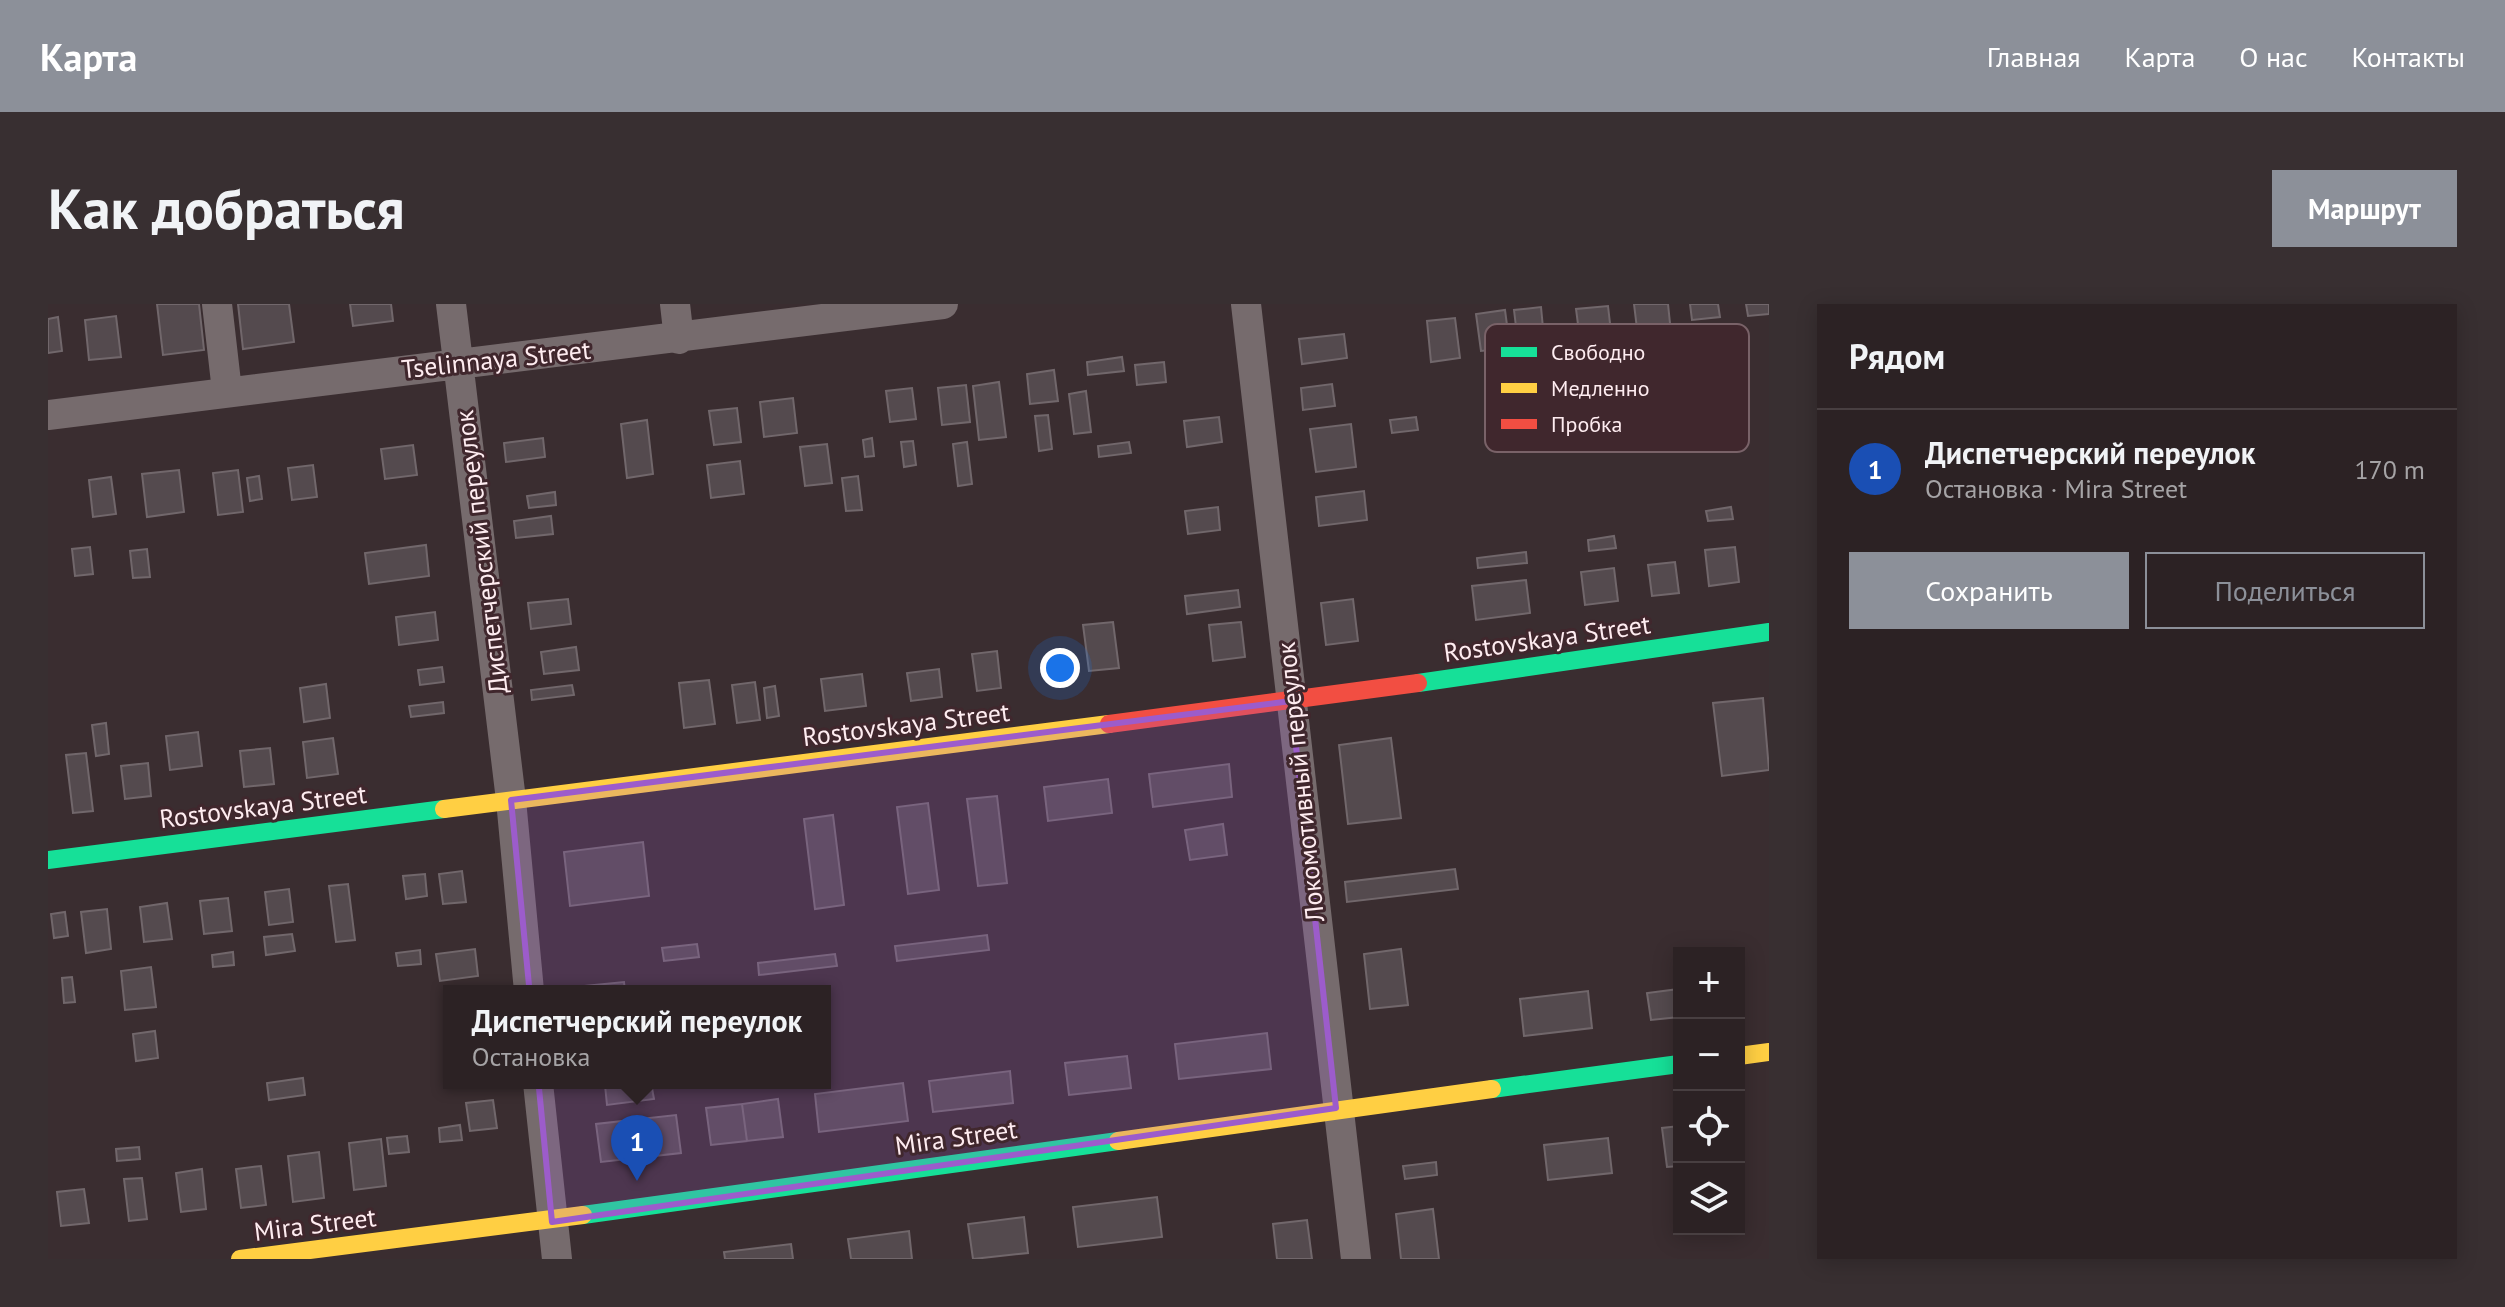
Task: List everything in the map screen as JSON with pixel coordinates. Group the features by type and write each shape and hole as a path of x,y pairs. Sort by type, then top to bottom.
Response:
{"street":[{"path":"217,304 227,391"},
{"name":"Диспетчерский переулок","path":"451,304 511,800 528,985"},
{"path":"675,304 679,339"},
{"name":"Tselinnaya Street","path":"48,415 943,304"},
{"name":"Локомотивный переулок","path":"1246,304 1336,1108 1356,1259"},
{"name":"Rostovskaya Street","path":"48,860 1291,701 1769,632"},
{"path":"1745,1055 1769,1052"},
{"name":"Mira Street","path":"240,1259 552,1222 1336,1108 1673,1065"},
{"path":"539,1089 557,1259"}],"highlighted area":[{"path":"1291,701 1336,1108 552,1222 511,800"}],"building":[{"path":"157,304 199,304 204,350 163,355"},
{"path":"238,304 289,304 294,342 243,349"},
{"path":"350,304 391,304 393,321 353,326"},
{"path":"1634,304 1668,304 1670,324 1636,324"},
{"path":"1690,304 1718,304 1720,317 1692,320"},
{"path":"1746,304 1769,304 1769,314 1748,316"},
{"path":"1608,306 1610,324 1578,324 1576,309"},
{"path":"1541,307 1543,324 1516,324 1514,310"},
{"path":"1505,310 1507,324 1485,324 1485,351 1481,351 1476,314"},
{"path":"116,316 121,357 89,360 85,320"},
{"path":"58,317 62,351 48,353 48,319"},
{"path":"1455,318 1460,358 1431,362 1427,321"},
{"path":"1344,334 1347,358 1302,364 1299,339"},
{"path":"1122,357 1124,371 1088,375 1087,362"},
{"path":"1164,362 1166,382 1137,385 1135,365"},
{"path":"1054,370 1058,401 1030,404 1027,374"},
{"path":"999,382 1006,437 979,440 973,386"},
{"path":"1332,384 1335,406 1303,410 1301,388"},
{"path":"966,385 970,422 942,425 938,388"},
{"path":"912,388 916,419 890,422 886,391"},
{"path":"1086,391 1091,432 1074,434 1069,394"},
{"path":"793,398 797,433 764,437 760,402"},
{"path":"737,408 741,442 714,445 709,411"},
{"path":"1048,415 1052,449 1039,451 1035,416"},
{"path":"1219,417 1222,442 1187,447 1184,421"},
{"path":"1416,417 1418,430 1392,433 1390,420"},
{"path":"647,420 653,474 627,478 621,424"},
{"path":"1351,424 1356,467 1316,472 1310,429"},
{"path":"543,438 545,457 506,462 504,443"},
{"path":"872,438 874,456 865,457 863,440"},
{"path":"913,441 916,465 904,467 901,442"},
{"path":"967,442 972,484 958,486 953,444"},
{"path":"1129,442 1131,453 1099,457 1098,446"},
{"path":"827,444 832,483 805,486 800,447"},
{"path":"413,445 417,475 385,479 381,449"},
{"path":"740,461 744,494 711,498 707,465"},
{"path":"313,465 317,497 292,500 288,468"},
{"path":"179,470 184,512 147,517 142,474"},
{"path":"238,470 243,512 218,515 213,473"},
{"path":"259,476 262,499 250,501 247,478"},
{"path":"858,476 862,510 846,511 842,478"},
{"path":"111,477 116,514 93,517 89,480"},
{"path":"1364,491 1367,520 1319,526 1316,497"},
{"path":"555,492 556,505 529,508 527,496"},
{"path":"1218,507 1220,530 1188,534 1185,511"},
{"path":"1731,507 1733,519 1708,521 1706,511"},
{"path":"551,516 553,534 516,538 514,521"},
{"path":"1614,536 1616,548 1589,551 1588,540"},
{"path":"426,545 429,576 369,584 365,553"},
{"path":"90,547 93,574 75,576 72,549"},
{"path":"1735,547 1739,582 1709,586 1705,550"},
{"path":"147,549 150,577 133,578 130,551"},
{"path":"1526,552 1527,563 1478,568 1477,558"},
{"path":"1675,562 1679,593 1652,596 1648,565"},
{"path":"1614,568 1618,601 1585,605 1581,572"},
{"path":"1526,580 1530,613 1476,620 1472,586"},
{"path":"1238,590 1240,607 1187,614 1185,596"},
{"path":"568,599 571,624 531,629 528,603"},
{"path":"1353,599 1358,641 1326,645 1321,603"},
{"path":"435,612 438,640 399,645 396,617"},
{"path":"1113,622 1119,668 1089,671 1083,625"},
{"path":"1241,622 1245,657 1213,661 1209,625"},
{"path":"576,647 579,670 544,674 541,652"},
{"path":"997,651 1001,688 977,691 972,654"},
{"path":"442,667 444,682 420,685 418,670"},
{"path":"939,669 942,697 911,701 907,673"},
{"path":"862,674 866,706 825,711 821,679"},
{"path":"709,680 715,724 684,728 679,683"},
{"path":"755,682 760,720 737,723 732,685"},
{"path":"326,684 330,718 304,722 300,688"},
{"path":"572,685 574,695 532,700 531,690"},
{"path":"775,686 779,716 767,718 764,688"},
{"path":"1763,698 1769,770 1722,776 1713,703"},
{"path":"443,702 444,713 411,717 409,706"},
{"path":"106,723 109,754 96,756 92,725"},
{"path":"198,732 202,766 170,770 166,736"},
{"path":"333,738 338,774 307,778 303,742"},
{"path":"1391,738 1401,818 1348,824 1339,745"},
{"path":"270,748 274,784 244,787 240,751"},
{"path":"86,753 93,811 73,813 66,755"},
{"path":"148,763 151,796 125,799 121,766"},
{"path":"1229,764 1232,797 1153,807 1149,774"},
{"path":"1108,779 1112,813 1048,821 1044,787"},
{"path":"997,796 1007,883 978,886 967,799"},
{"path":"928,803 939,890 908,894 897,807"},
{"path":"833,815 844,905 815,909 804,819"},
{"path":"1223,824 1227,855 1190,860 1185,830"},
{"path":"643,842 649,896 570,906 564,852"},
{"path":"1455,869 1458,889 1347,902 1345,882"},
{"path":"462,871 466,902 443,904 439,874"},
{"path":"425,874 427,896 406,899 403,876"},
{"path":"348,884 355,940 336,942 329,886"},
{"path":"289,889 293,922 269,925 265,892"},
{"path":"228,898 232,931 204,934 200,901"},
{"path":"167,903 172,939 144,942 140,907"},
{"path":"107,909 111,949 86,953 81,912"},
{"path":"65,912 68,936 54,938 51,914"},
{"path":"292,934 295,951 266,955 264,937"},
{"path":"987,935 989,950 897,961 895,946"},
{"path":"697,944 699,957 664,961 662,948"},
{"path":"475,949 478,976 440,981 436,954"},
{"path":"1401,949 1408,1005 1370,1009 1364,954"},
{"path":"420,950 421,964 398,966 396,953"},
{"path":"233,952 234,965 213,967 212,955"},
{"path":"835,954 837,966 759,975 758,963"},
{"path":"151,967 156,1007 125,1010 121,971"},
{"path":"72,977 75,1002 64,1003 62,978"},
{"path":"624,982 624,985 595,985"},
{"path":"1673,990 1673,1018 1651,1020 1647,993"},
{"path":"1588,991 1592,1028 1524,1036 1520,999"},
{"path":"155,1031 158,1058 136,1061 133,1034"},
{"path":"1267,1033 1271,1069 1179,1079 1175,1044"},
{"path":"1127,1056 1131,1088 1069,1095 1065,1063"},
{"path":"1010,1071 1013,1103 933,1112 929,1081"},
{"path":"303,1078 305,1095 269,1100 267,1083"},
{"path":"903,1083 908,1121 819,1132 815,1094"},
{"path":"605,1089 652,1089 654,1099 607,1105"},
{"path":"778,1099 783,1137 747,1141 742,1104"},
{"path":"493,1100 497,1128 470,1131 466,1103"},
{"path":"742,1104 747,1141 711,1145 706,1108"},
{"path":"676,1115 681,1153 601,1162 596,1124"},
{"path":"460,1125 462,1140 440,1142 439,1128"},
{"path":"1673,1127 1673,1166 1667,1167 1662,1128"},
{"path":"407,1136 409,1152 389,1154 387,1138"},
{"path":"1608,1138 1612,1173 1548,1180 1544,1145"},
{"path":"381,1139 386,1186 354,1190 349,1143"},
{"path":"139,1147 140,1159 117,1161 116,1149"},
{"path":"319,1152 324,1198 293,1202 288,1156"},
{"path":"1436,1162 1437,1175 1405,1179 1403,1166"},
{"path":"261,1166 266,1205 241,1208 236,1169"},
{"path":"202,1169 206,1209 181,1212 176,1173"},
{"path":"142,1178 147,1219 129,1221 124,1179"},
{"path":"84,1189 89,1223 61,1226 57,1192"},
{"path":"1157,1197 1162,1237 1078,1247 1073,1207"},
{"path":"1433,1209 1439,1259 1401,1259 1396,1214"},
{"path":"1024,1217 1028,1253 973,1259 968,1224"},
{"path":"1307,1220 1312,1259 1277,1259 1273,1224"},
{"path":"909,1231 912,1259 851,1259 848,1239"},
{"path":"791,1244 793,1259 725,1259 724,1252"}],"traffic: fast":[{"path":"1418,683 1769,632"},
{"path":"48,860 444,809"},
{"path":"1492,1089 1673,1065"},
{"path":"583,1215 1118,1141"}],"traffic: slow":[{"path":"444,809 1109,724"},
{"path":"1745,1055 1769,1052"},
{"path":"1118,1141 1492,1089"},
{"path":"240,1259 583,1215"}],"traffic: jam":[{"path":"1109,724 1418,683"}],"place":[{"name":"Диспетчерский переулок","path":"637,1181"}]}
